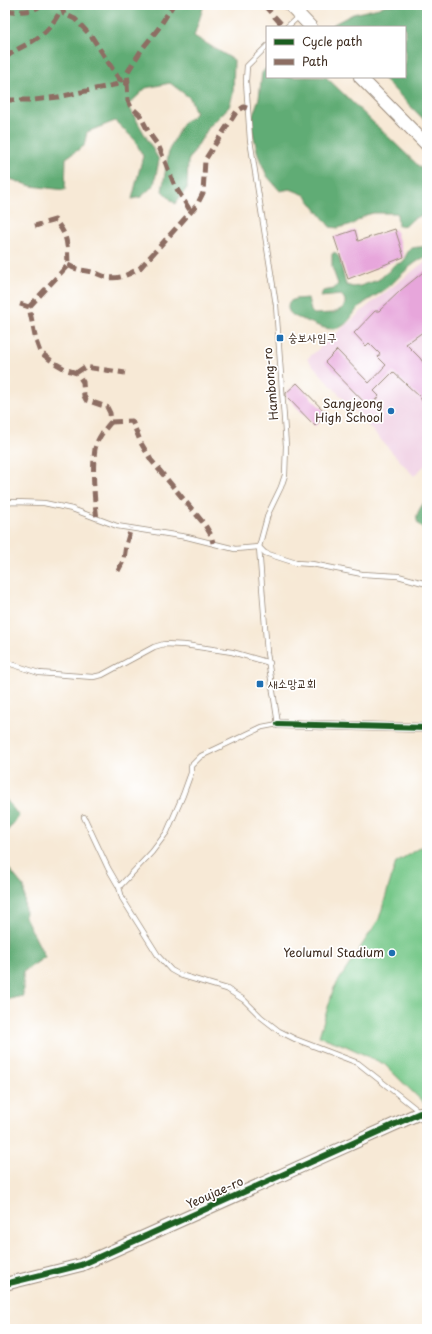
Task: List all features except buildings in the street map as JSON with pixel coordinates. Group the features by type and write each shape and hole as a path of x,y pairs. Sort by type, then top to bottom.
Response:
{"street":[{"path":"290,5 311,26"},
{"path":"361,78 427,145"},
{"path":"278,724 427,728"},
{"name":"Yeoujae-ro","path":"5,1284 81,1265 424,1116"}],"lane":[{"path":"288,26 300,15"},
{"name":"Hambong-ro","path":"266,47 247,66 246,81 250,140 276,305 286,446 285,475 268,514 259,547 267,653 270,663 278,724"},
{"path":"5,504 14,502 44,503 72,509 118,526 187,536 235,548 259,547 265,553 296,563 312,564 362,574 398,576 427,584"},
{"path":"5,662 39,673 94,677 102,675 154,647 164,644 185,645 232,652 270,663"},
{"path":"119,887 152,852 167,832 183,795 191,766 200,756 262,727 278,724"},
{"path":"84,817 108,868 119,887 122,898 159,957 171,970 186,977 227,989 244,1000 261,1017 279,1031 295,1039 358,1063 424,1116"}],"shaded area":[{"name":"Sangjeong High School","path":"427,260 427,463 414,476 307,359 369,305"}],"green space":[{"path":"5,5 204,5 194,36 234,60 233,94 229,107 209,127 188,161 187,188 175,204 162,191 169,150 182,124 196,113 190,98 170,83 146,88 128,105 159,160 154,185 141,197 132,199 143,156 134,139 115,121 87,132 84,146 66,158 65,190 31,186 7,178 5,165"},
{"path":"385,5 420,5 427,7 427,123 383,78 406,78 406,26 332,25 353,14 379,8"},
{"path":"266,68 266,78 327,78 427,174 427,213 413,219 407,225 398,226 397,213 373,213 366,215 353,224 338,228 330,227 305,195 290,189 280,191 267,176 258,155 252,128 252,118 259,98 262,73"},
{"path":"427,246 427,256 411,266 387,288 359,307 348,322 342,327 333,329 323,328 295,316 289,311 289,302 295,299 308,298 311,311 314,314 333,313 343,308 345,301 341,295 320,297 323,291 334,289 338,284 332,267 332,254 335,252 339,257 346,285 353,287 378,280 394,265 403,262 408,252 412,248"},
{"path":"427,498 427,532 418,524 417,516 420,508"},
{"path":"5,798 19,816 5,834"},
{"name":"Yeolumul Stadium","path":"427,844 427,1106 384,1064 346,1046 319,1036 334,988 379,919 396,862"},
{"path":"5,864 24,887 25,917 45,957 23,972 23,996 5,1000"}],"marked path":[{"path":"5,11 29,10 38,8 42,5"},
{"path":"61,5 64,14 75,19 92,37 119,79 127,82 128,101 131,107 140,115 149,133 159,147 175,186 191,212"},
{"path":"5,58 46,31 54,21 63,5"},
{"path":"5,100 34,100 58,97 128,82 127,73 173,5"},
{"path":"248,5 263,5"},
{"path":"264,5 283,26"},
{"path":"68,265 79,270 96,273 104,277 111,278 124,276 140,268 197,205 203,193 205,160 237,111 244,107 247,108"},
{"path":"29,307 68,265 65,236 55,220 35,226"},
{"path":"20,304 29,307 36,341 40,352 67,370 77,373 83,382 84,396 86,400 107,407 110,413 111,422 103,431 95,449 94,484 97,519"},
{"path":"76,373 85,367 125,373"},
{"path":"111,422 132,421 141,443 151,460 205,525 211,535 213,543"},
{"path":"118,571 124,559 131,528"}],"cycle path":[{"path":"278,724 427,728"},
{"path":"5,1284 81,1265 420,1113 427,1119"}],"place":[{"name":"숭보사입구","path":"280,338"},
{"name":"Sangjeong High School","path":"391,411"},
{"name":"새소망교회","path":"260,684"},
{"name":"Yeolumul Stadium","path":"392,953"}]}
